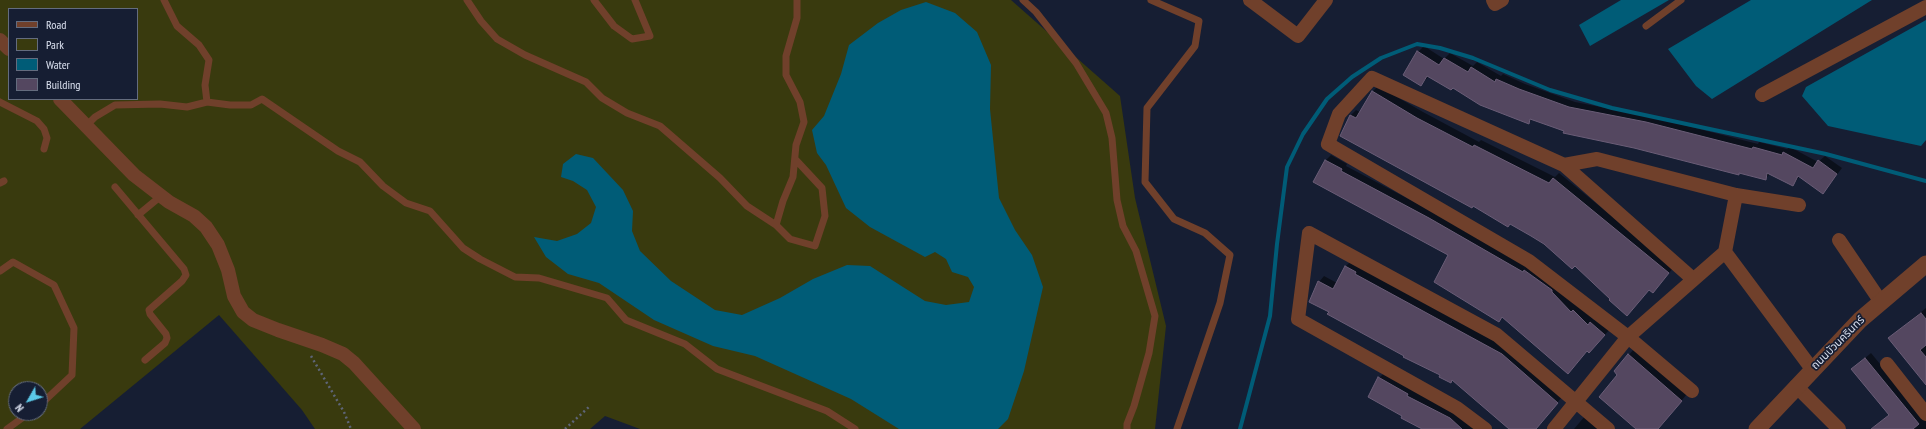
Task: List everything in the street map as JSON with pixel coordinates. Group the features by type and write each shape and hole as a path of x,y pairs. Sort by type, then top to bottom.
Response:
{"street":[{"path":"1250,0 1298,36 1326,0"},
{"path":"1493,0 1495,4 1502,0"},
{"path":"1762,95 1926,7"},
{"path":"0,40 8,48"},
{"path":"1692,391 1628,337 1529,260 1328,144 1338,114 1372,78 1564,165 1694,279"},
{"path":"61,100 134,175 161,196 194,216 206,227 218,245 228,270 234,296 243,312 253,320 336,350 354,363 414,429"},
{"path":"1564,165 1597,159 1736,195 1799,205"},
{"path":"1554,429 1628,337 1725,252 1736,195"},
{"path":"1485,429 1457,408 1298,319 1309,233 1496,335 1608,429"},
{"path":"1839,240 1881,302"},
{"path":"1725,252 1812,369"},
{"name":"ถนนบัวนครินทร์","path":"1757,429 1812,369 1860,320 1926,264"},
{"path":"1887,364 1926,414"},
{"path":"1796,386 1839,429"}],"lane":[{"path":"164,0 177,26 199,45 209,60 205,85 207,102"},
{"path":"467,0 481,21 497,39 525,55 586,82 602,98 627,113 660,126 720,178 747,206 776,225 790,238 815,246 825,216 822,188 795,159"},
{"path":"594,0 614,26 632,39 650,36 635,0"},
{"path":"776,225 783,201 794,177 796,145 804,122 800,102 786,75 786,56 796,18 797,0"},
{"path":"1023,0 1036,12 1076,63 1106,113 1112,138 1117,200 1123,226 1136,251 1155,316 1149,353 1134,406 1127,424 1127,429"},
{"path":"1151,0 1199,21 1195,46 1147,108 1145,182 1174,219 1205,233 1230,255 1220,303 1177,429"},
{"path":"1646,26 1681,0"},
{"path":"87,125 95,117 115,105 160,104 187,107 207,102 230,105 251,105 262,99 338,150 360,162 383,186 406,203 430,211 463,248 480,259 515,277 539,278 607,298 626,320 685,344 717,369 828,411 855,429"},
{"path":"0,102 37,121 44,130 47,138 44,149"},
{"path":"115,187 186,275 182,281 149,311 167,338 165,343 145,360"},
{"path":"138,215 161,196"},
{"path":"0,271 13,262 54,285 74,328 72,375 48,398"},
{"path":"7,429 18,421"}],"path":[{"path":"304,338 310,354 344,412 351,429"},
{"path":"565,429 590,406"}],"green space":[{"path":"0,0 1011,0 1120,96 1135,198 1166,326 1155,429 640,429 605,416 590,429 315,429 302,410 219,315 80,429 0,429"}],"water":[{"path":"1621,0 1669,0 1590,46 1579,25"},
{"path":"1751,0 1872,0 1712,99 1696,86 1668,49"},
{"path":"926,2 955,13 977,32 991,65 990,109 999,198 1015,230 1032,255 1043,287 1024,371 1008,419 998,429 899,429 851,399 755,356 713,346 654,320 599,283 568,274 546,257 534,237 557,241 577,234 591,223 596,207 587,190 573,181 561,177 563,164 576,154 593,158 623,190 633,211 632,231 640,251 671,281 715,310 742,315 780,298 813,279 847,265 870,266 925,301 946,305 969,302 974,287 968,277 952,272 946,259 935,252 925,257 870,227 846,208 826,165 817,153 812,130 824,116 841,74 849,45 878,23 901,10"},
{"path":"1926,20 1926,140 1921,146 1828,126 1802,96 1806,87"}],"building":[{"path":"1417,51 1439,65 1444,58 1468,72 1471,67 1495,82 1496,79 1569,107 1646,122 1752,149 1753,147 1782,155 1783,152 1813,168 1818,160 1837,174 1823,194 1798,176 1793,186 1767,173 1766,180 1739,173 1739,175 1634,148 1563,133 1564,131 1530,119 1529,124 1480,105 1453,88 1451,90 1427,76 1421,86 1403,75"},
{"path":"1372,91 1417,118 1473,147 1474,145 1549,183 1553,178 1669,273 1653,293 1649,290 1627,316 1575,266 1572,269 1544,244 1510,224 1508,227 1473,206 1472,208 1340,136 1350,115 1356,118"},
{"path":"1325,160 1342,169 1341,171 1429,218 1523,272 1524,270 1552,290 1552,292 1571,312 1573,310 1588,325 1590,322 1605,335 1589,353 1587,351 1568,374 1502,317 1499,322 1434,282 1448,255 1313,182"},
{"path":"1345,266 1356,272 1355,274 1502,354 1558,403 1536,429 1509,429 1452,380 1451,383 1439,377 1440,375 1403,357 1404,356 1327,314 1329,312 1309,302 1318,281 1333,289"},
{"path":"1921,313 1926,319 1926,345 1920,350 1926,357 1926,385 1888,338"},
{"path":"1628,354 1682,401 1658,429 1636,429 1599,397 1617,375 1614,371"},
{"path":"1865,358 1919,424 1913,429 1871,429 1889,415 1851,369"},
{"path":"1378,377 1408,394 1407,396 1450,418 1462,429 1422,429 1401,418 1402,416 1368,397"}],"waterway":[{"path":"1240,429 1270,316 1277,244 1287,167 1303,134 1327,99 1352,77 1381,58 1417,44 1440,48 1473,58 1550,90 1612,108 1826,154 1926,181"}]}
